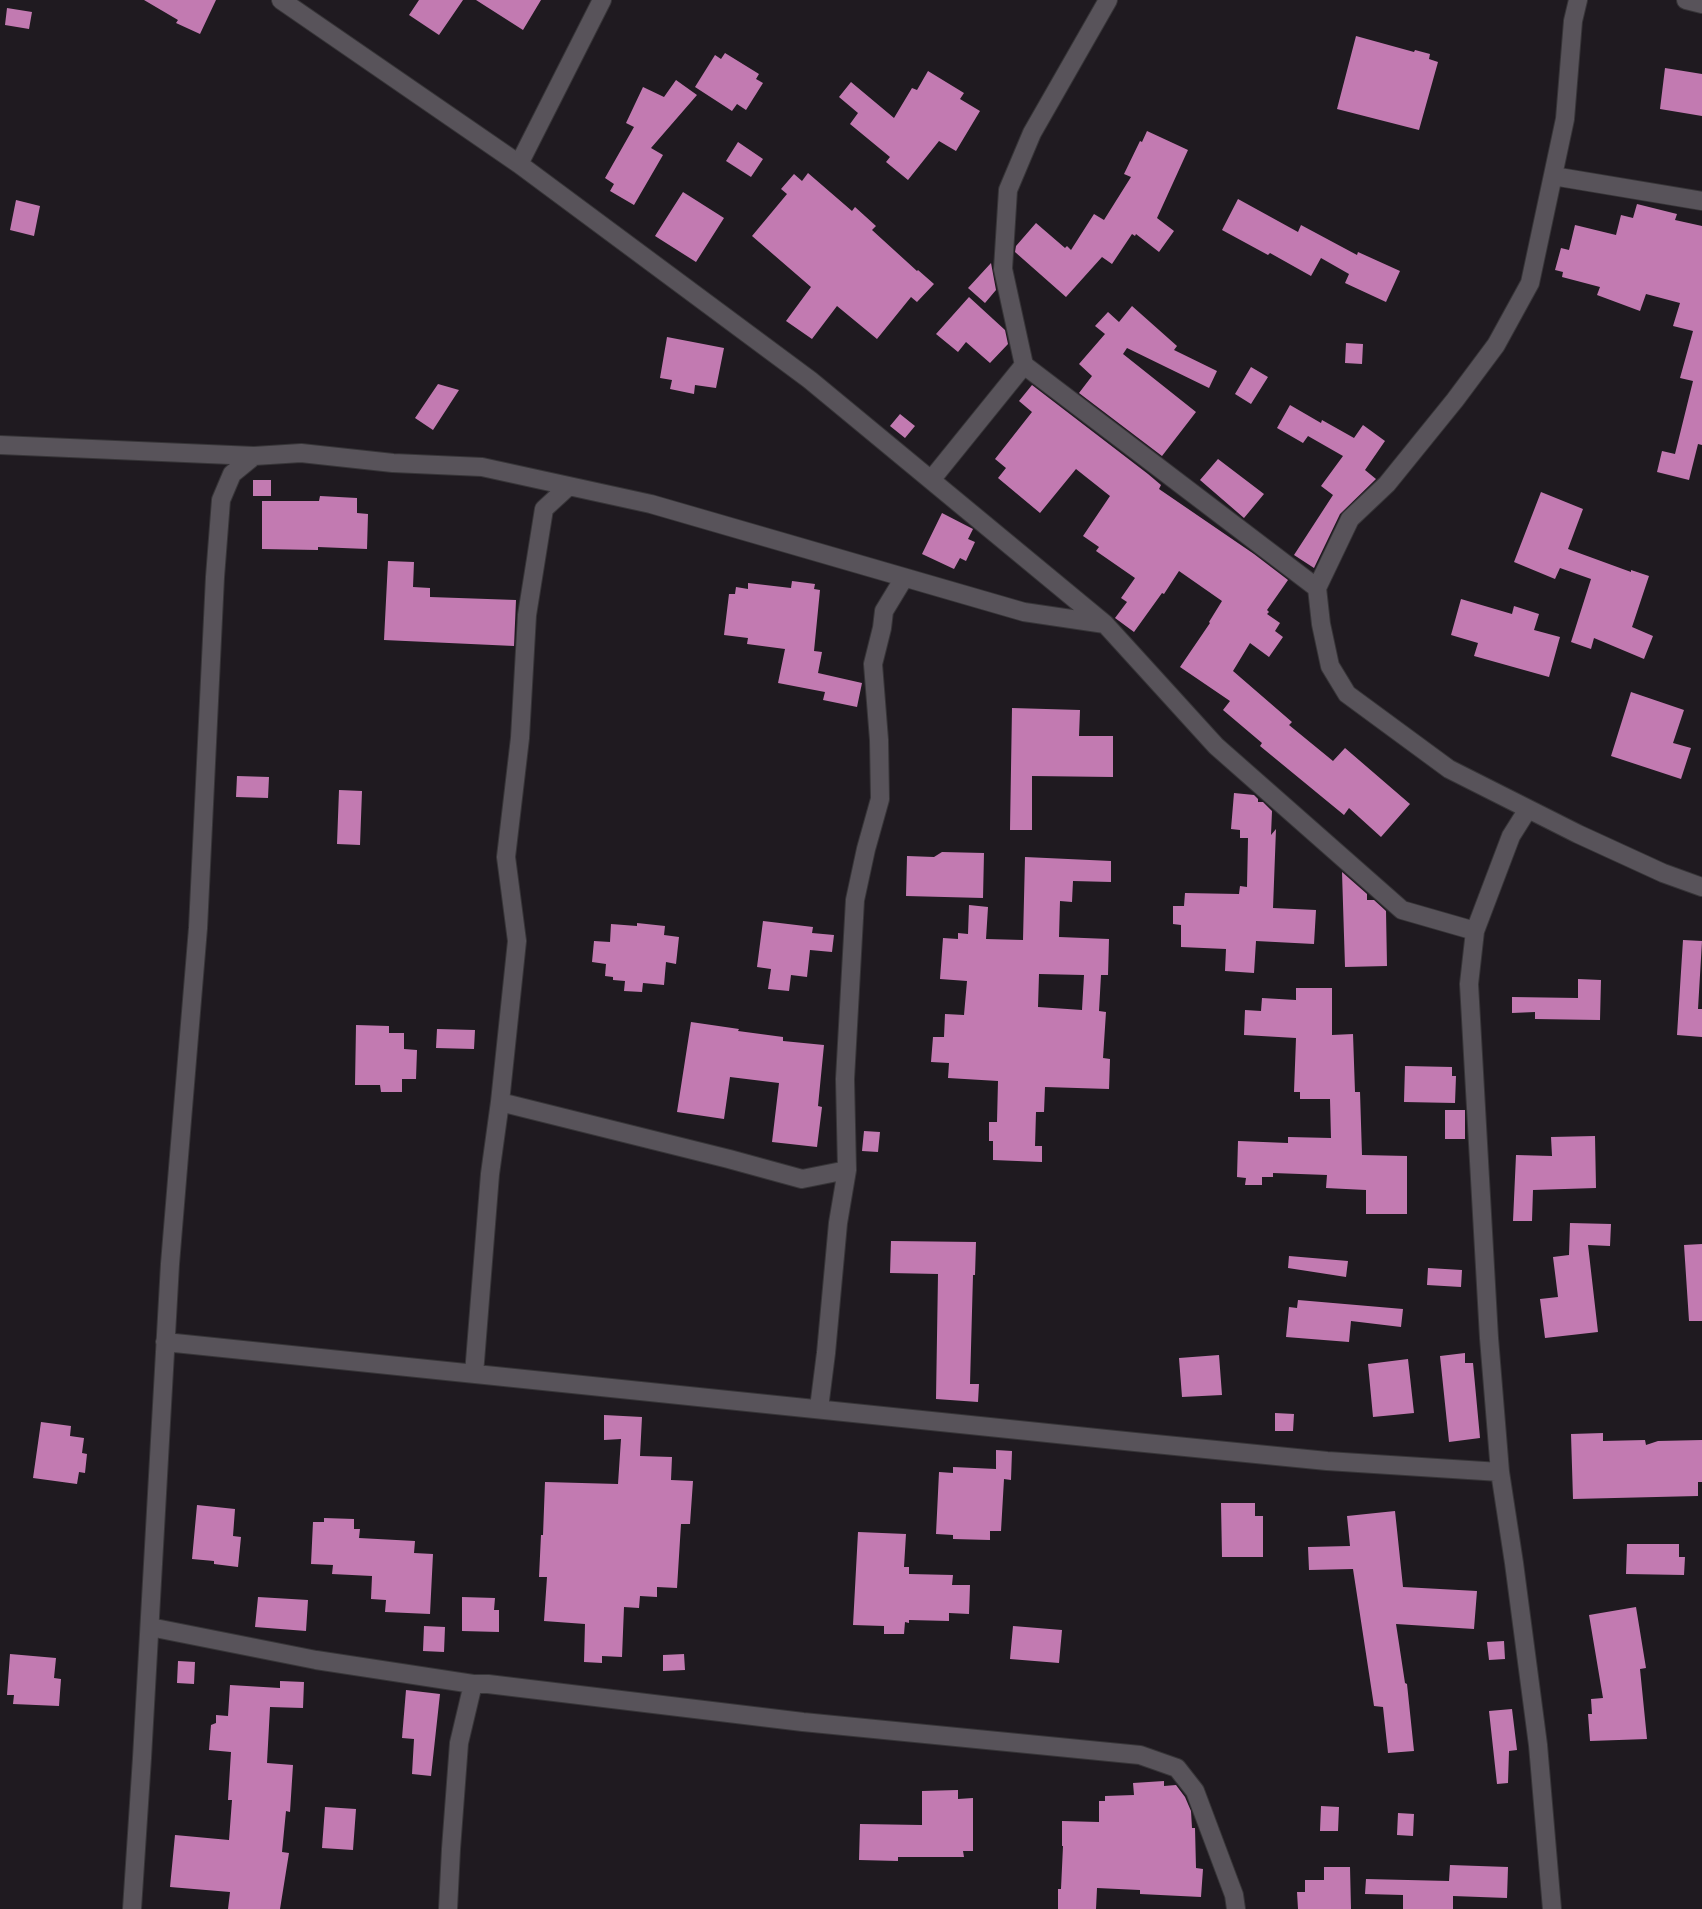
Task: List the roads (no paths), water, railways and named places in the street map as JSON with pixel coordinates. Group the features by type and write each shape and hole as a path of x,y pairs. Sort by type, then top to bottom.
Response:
{"street":[{"path":"281,0 519,164 810,380 1105,624 1216,746 1402,910 1475,931"},
{"path":"519,164 603,0"},
{"path":"1108,0 1032,133 1008,190 1003,269 1024,365 1317,588"},
{"path":"1578,0 1573,21 1565,119 1530,284 1496,345 1455,400 1387,484 1350,519 1317,588 1321,624 1330,666 1348,694 1449,769 1578,834 1702,887"},
{"path":"1686,0 1702,4"},
{"path":"1553,176 1702,201"},
{"path":"930,480 1024,365"},
{"path":"0,445 254,456 301,453 393,463 482,467 651,504 1024,612 1105,624"},
{"path":"132,1909 170,1264 198,928 221,500 232,474 254,456"},
{"path":"474,1374 490,1174 517,941 506,857 520,738 527,615 544,509 569,486"},
{"path":"819,1408 838,1223 847,1170 845,1079 855,900 880,799 873,664 884,611 904,578"},
{"path":"1528,808 1511,836 1475,931 1469,984 1489,1338 1500,1472 1538,1745 1552,1909"},
{"path":"500,1102 729,1158 802,1179 847,1170"},
{"path":"165,1342 819,1408 949,1424 1313,1459 1500,1472"},
{"path":"150,1627 316,1660 473,1684 803,1723 1140,1755 1177,1768 1195,1791 1234,1895 1236,1909"},
{"path":"448,1909 459,1743 473,1684"}]}
